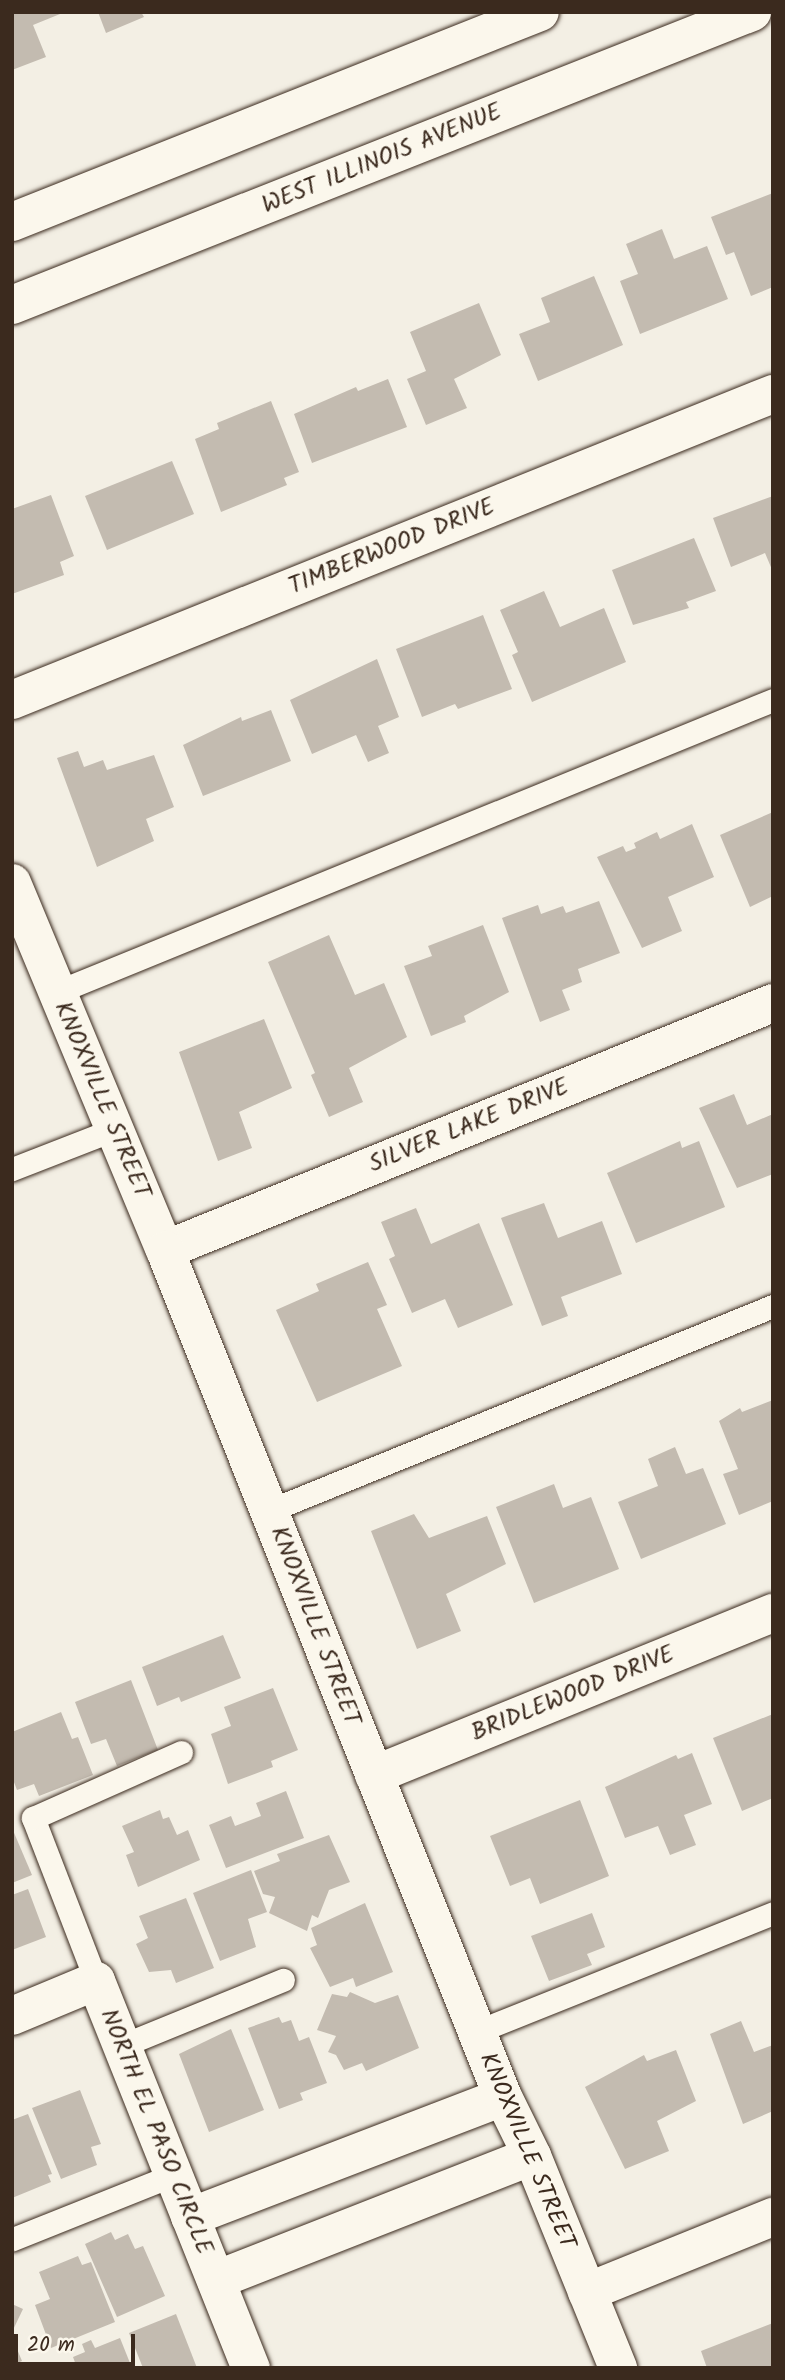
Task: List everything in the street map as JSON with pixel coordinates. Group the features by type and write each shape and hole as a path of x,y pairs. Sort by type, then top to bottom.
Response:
{"street":[{"path":"12,222 540,12"},
{"name":"WEST ILLINOIS AVENUE","path":"12,305 752,12"},
{"name":"TIMBERWOOD DRIVE","path":"12,700 773,394"},
{"name":"KNOXVILLE STREET","path":"12,883 166,1250 271,1510 373,1776 503,2097 532,2156 618,2368"},
{"name":"SILVER LAKE DRIVE","path":"166,1250 773,1003"},
{"name":"BRIDLEWOOD DRIVE","path":"373,1776 773,1613"},
{"name":"NORTH EL PASO CIRCLE","path":"12,2016 96,1981 251,2368"},
{"path":"190,2217 503,2097"},
{"path":"216,2280 532,2156"},
{"path":"587,2292 773,2217"}],"lane":[{"path":"57,992 773,700"},
{"path":"12,1169 115,1129"},
{"path":"271,1510 773,1306"},
{"path":"96,1981 33,1818 181,1752"},
{"path":"477,2032 773,1913"},
{"path":"121,2046 283,1980"},
{"path":"13,2239 173,2175"}],"building":[{"path":"12,12 65,12 33,25 46,57 12,70"},
{"path":"98,12 141,12 144,17 106,33"},
{"path":"773,193 773,287 751,296 734,252 726,255 711,217"},
{"path":"662,229 674,259 707,246 728,299 640,334 620,281 638,274 626,244"},
{"path":"594,276 623,345 538,381 519,334 550,322 541,298"},
{"path":"479,303 501,355 454,379 467,408 426,425 407,379 426,371 410,332"},
{"path":"388,379 407,427 312,463 294,414 356,387 358,391"},
{"path":"271,401 299,472 284,478 287,485 221,512 195,439 219,429 217,423"},
{"path":"172,461 194,514 107,550 85,496"},
{"path":"51,495 74,556 60,562 64,575 12,594 12,509"},
{"path":"773,496 773,572 765,553 731,567 713,518"},
{"path":"694,538 716,591 686,602 689,608 633,625 612,570"},
{"path":"544,591 560,627 604,608 626,662 532,702 512,655 518,652 500,610"},
{"path":"483,615 512,689 458,709 455,704 422,717 396,649"},
{"path":"377,659 399,717 378,726 389,753 368,762 356,735 312,754 290,700"},
{"path":"271,710 291,761 203,796 183,745 241,717 242,721"},
{"path":"78,751 84,767 103,760 107,770 154,755 174,807 146,819 154,841 97,867 57,758"},
{"path":"773,812 773,896 750,907 720,835"},
{"path":"692,824 714,877 668,897 682,931 642,948 597,857 623,846 626,852 636,848 634,843 657,832 660,839"},
{"path":"599,901 620,953 578,969 582,982 562,990 570,1010 540,1022 502,918 538,905 541,914 563,906 566,913"},
{"path":"483,925 509,992 464,1016 466,1022 431,1036 404,966 432,956 428,946"},
{"path":"329,935 355,995 384,983 407,1037 349,1068 363,1102 329,1117 311,1075 315,1073 268,962"},
{"path":"264,1019 292,1088 239,1112 252,1148 218,1161 179,1052"},
{"path":"734,1094 747,1125 773,1114 773,1174 737,1188 699,1108"},
{"path":"680,1141 682,1148 699,1141 725,1207 636,1243 607,1173"},
{"path":"544,1203 558,1238 602,1221 622,1274 561,1297 568,1316 542,1326 501,1218"},
{"path":"416,1208 431,1244 479,1223 513,1305 458,1328 445,1299 412,1313 389,1259 395,1256 381,1222"},
{"path":"368,1262 387,1305 377,1309 402,1366 317,1402 276,1310 319,1291 316,1284"},
{"path":"773,1400 773,1501 739,1515 723,1474 738,1469 719,1421 740,1408 742,1412"},
{"path":"675,1447 686,1474 703,1468 726,1524 641,1559 618,1502 658,1486 648,1459"},
{"path":"554,1484 563,1508 591,1497 619,1569 534,1603 496,1507"},
{"path":"414,1514 429,1538 487,1516 506,1564 446,1594 461,1631 417,1649 371,1531"},
{"path":"223,1635 241,1678 181,1702 179,1697 157,1706 142,1667"},
{"path":"131,1680 158,1750 117,1766 106,1739 91,1744 75,1702"},
{"path":"273,1688 298,1750 271,1761 273,1767 228,1784 211,1734 231,1726 224,1707"},
{"path":"61,1712 72,1739 78,1737 93,1775 39,1796 34,1784 17,1790 12,1777 12,1732"},
{"path":"773,1714 773,1798 742,1811 713,1738"},
{"path":"692,1753 712,1804 684,1815 696,1845 670,1855 658,1826 625,1838 605,1787 676,1755 678,1759"},
{"path":"286,1791 304,1838 226,1868 209,1825 231,1816 235,1826 261,1816 256,1803"},
{"path":"580,1800 609,1876 540,1904 530,1878 510,1886 490,1836"},
{"path":"160,1810 163,1819 169,1817 177,1835 188,1830 200,1860 138,1887 126,1855 134,1852 122,1826"},
{"path":"12,1828 32,1875 12,1883"},
{"path":"329,1835 350,1882 329,1890 318,1918 312,1915 307,1931 269,1913 275,1897 263,1894 254,1871 280,1861 277,1854"},
{"path":"251,1870 267,1912 248,1919 256,1947 220,1961 193,1893"},
{"path":"28,1889 46,1937 12,1950 12,1895"},
{"path":"186,1898 214,1968 176,1983 171,1970 149,1972 136,1944 148,1938 139,1916"},
{"path":"365,1903 393,1972 356,1987 353,1978 330,1987 310,1948 317,1945 311,1928"},
{"path":"592,1913 605,1947 587,1954 592,1965 549,1981 531,1936"},
{"path":"350,1992 375,2003 398,1995 419,2048 366,2071 362,2063 344,2070 336,2055 328,2052 336,2036 317,2030 332,1994 347,1997"},
{"path":"279,2017 282,2023 291,2020 299,2041 309,2037 327,2083 300,2093 303,2100 279,2109 248,2028"},
{"path":"741,2021 754,2052 773,2045 773,2111 743,2124 710,2034"},
{"path":"231,2029 264,2110 209,2132 179,2054"},
{"path":"676,2050 696,2101 657,2121 669,2151 625,2169 585,2087 644,2055 647,2061"},
{"path":"80,2090 101,2144 91,2147 97,2165 61,2179 32,2108"},
{"path":"28,2114 52,2174 48,2175 51,2182 12,2198 12,2120"},
{"path":"111,2232 115,2240 128,2234 135,2249 143,2246 165,2296 117,2317 85,2244"},
{"path":"78,2256 82,2265 91,2262 115,2322 51,2348 35,2305 50,2299 39,2272"},
{"path":"12,2304 23,2309 12,2332"},
{"path":"176,2314 197,2368 143,2368 129,2333"},
{"path":"773,2323 773,2368 707,2368 701,2351"},
{"path":"12,2337 22,2361 12,2365"},
{"path":"120,2338 132,2368 77,2368 73,2357 85,2352 82,2344 91,2340 95,2348"}]}
